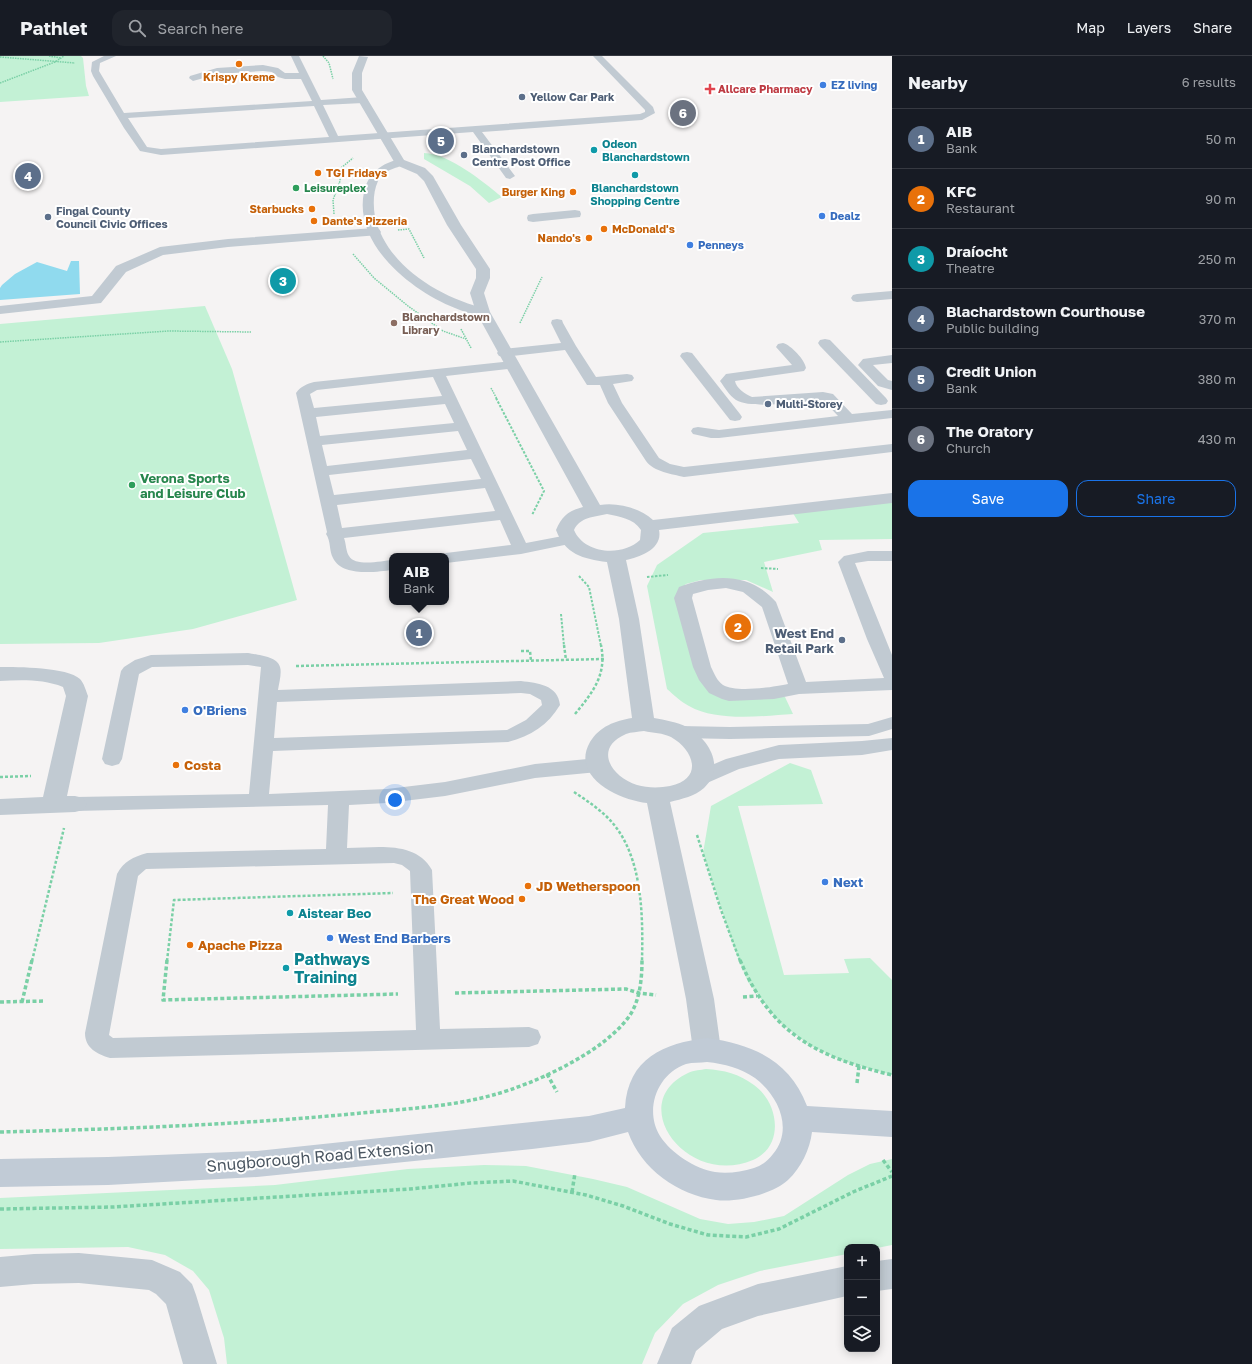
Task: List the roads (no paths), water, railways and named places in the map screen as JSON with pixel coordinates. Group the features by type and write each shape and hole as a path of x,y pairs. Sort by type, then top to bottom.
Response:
{"main road":[{"path":"707,1050 732,1054 754,1063 774,1078 790,1097 797,1118 796,1141 787,1162 768,1177 743,1186 715,1186 687,1177 664,1161 647,1141 639,1117 639,1096 648,1077 663,1062 684,1053 707,1050"},
{"name":"Snugborough Road Extension","path":"0,1173 108,1171 257,1164 589,1129 639,1117"},
{"path":"797,1118 892,1124"}],"street":[{"path":"363,56 358,70 356,82 357,90 400,162 426,175 454,225 483,268 483,278 477,294 483,312 594,510"},
{"path":"533,218 575,214"},
{"path":"0,310 96,300 120,270 160,251 228,243 374,232"},
{"path":"648,526 892,498"},
{"path":"607,509 632,514 648,526 651,533 650,540 646,546 627,555 601,556 576,547 568,540 564,532 566,525 572,518 581,513 594,510 607,509"},
{"path":"615,556 620,574 632,640 644,724"},
{"path":"0,674 34,673 58,677 72,683 77,696 66,805 0,807"},
{"path":"644,724 667,727 680,732 697,745 702,754 704,765 700,778 694,784 677,793 657,796 634,793 619,786 605,776 598,765 596,756 598,747 608,734 621,728 644,724"},
{"path":"657,796 700,999 707,1050"},
{"path":"0,1272 34,1269 79,1268 152,1275 168,1283 180,1295 200,1364"},
{"path":"880,1276 892,1274"},
{"path":"674,1364 684,1340 711,1316 758,1300 844,1282"}],"lane":[{"path":"112,56 96,62 95,71 137,141 144,149 156,152 642,117 650,112 650,109 597,56"},
{"path":"295,56 303,76 335,140"},
{"path":"193,78 217,71 263,68 275,70 281,75 285,76 303,76"},
{"path":"122,116 363,100"},
{"path":"476,130 510,176"},
{"path":"400,162 383,168 372,182 368,210 374,232 388,254 415,282 453,304 468,310 483,312"},
{"path":"858,298 892,295"},
{"path":"557,323 569,346 592,382 627,378"},
{"path":"825,343 881,401"},
{"path":"389,565 363,568 352,566 344,562 341,558 334,534 303,393 309,388 438,374 569,346"},
{"path":"783,347 799,365 799,368 731,377 726,381 734,392 740,398 752,402 823,396 828,397 848,419"},
{"path":"687,356 736,417"},
{"path":"892,359 868,362 865,365 883,383 892,386"},
{"path":"438,374 521,549"},
{"path":"605,380 615,403 654,460 661,466 672,470 684,472 892,448"},
{"path":"308,413 451,399"},
{"path":"698,431 711,434 892,414"},
{"path":"314,441 463,426"},
{"path":"320,471 476,454"},
{"path":"327,501 490,483"},
{"path":"334,534 505,515"},
{"path":"449,558 521,549 568,540"},
{"path":"892,556 864,557 849,559 846,562 884,639 892,676"},
{"path":"799,688 770,606 761,596 748,587 738,584 702,585 685,591 683,598 702,667 708,680 716,689 730,695 781,692 799,688 892,684"},
{"path":"112,759 130,672 134,667 151,661 248,659 267,663 271,667 258,801"},
{"path":"263,745 469,739 508,736 526,728 546,713 551,705 550,697 536,689 520,687 267,696"},
{"path":"680,732 730,733 869,730 892,723"},
{"path":"700,778 733,764 779,752 862,748 892,744"},
{"path":"66,805 339,799 416,794 555,768 598,765"},
{"path":"336,856 339,799"},
{"path":"428,1040 421,870 416,862 407,857 394,855 147,861 133,867 128,874 97,1033 97,1039 102,1044 110,1048 428,1040 529,1037"}],"water":[{"path":"71,261 79,261 80,294 0,300 0,288 15,274 37,262 67,271"}],"place":[{"name":"Krispy Kreme","path":"239,64"},
{"name":"EZ living","path":"823,85"},
{"name":"Allcare Pharmacy","path":"710,89"},
{"name":"Yellow Car Park","path":"522,97"},
{"name":"The Oratory","path":"683,113"},
{"name":"Credit Union","path":"441,141"},
{"name":"Odeon Blanchardstown","path":"594,150"},
{"name":"Blanchardstown Centre Post Office","path":"464,155"},
{"name":"TGI Fridays","path":"318,173"},
{"name":"Blanchardstown Shopping Centre","path":"635,175"},
{"name":"Blachardstown Courthouse","path":"28,176"},
{"name":"Leisureplex","path":"296,188"},
{"name":"Burger King","path":"573,192"},
{"name":"Starbucks","path":"312,209"},
{"name":"Dealz","path":"822,216"},
{"name":"Fingal County Council Civic Offices","path":"48,217"},
{"name":"Dante's Pizzeria","path":"314,221"},
{"name":"McDonald's","path":"604,229"},
{"name":"Nando's","path":"589,238"},
{"name":"Penneys","path":"690,245"},
{"name":"Draíocht","path":"283,281"},
{"name":"Blanchardstown Library","path":"394,323"},
{"name":"Multi-Storey","path":"768,404"},
{"name":"Verona Sports and Leisure Club","path":"132,485"},
{"name":"KFC","path":"738,627"},
{"name":"AIB","path":"419,633"},
{"name":"West End Retail Park","path":"842,640"},
{"name":"O'Briens","path":"185,710"},
{"name":"Costa","path":"176,765"},
{"name":"Next","path":"825,882"},
{"name":"JD Wetherspoon","path":"528,886"},
{"name":"The Great Wood","path":"522,899"},
{"name":"Aistear Beo","path":"290,913"},
{"name":"West End Barbers","path":"330,938"},
{"name":"Apache Pizza","path":"190,945"},
{"name":"Pathways Training","path":"286,968"}]}
